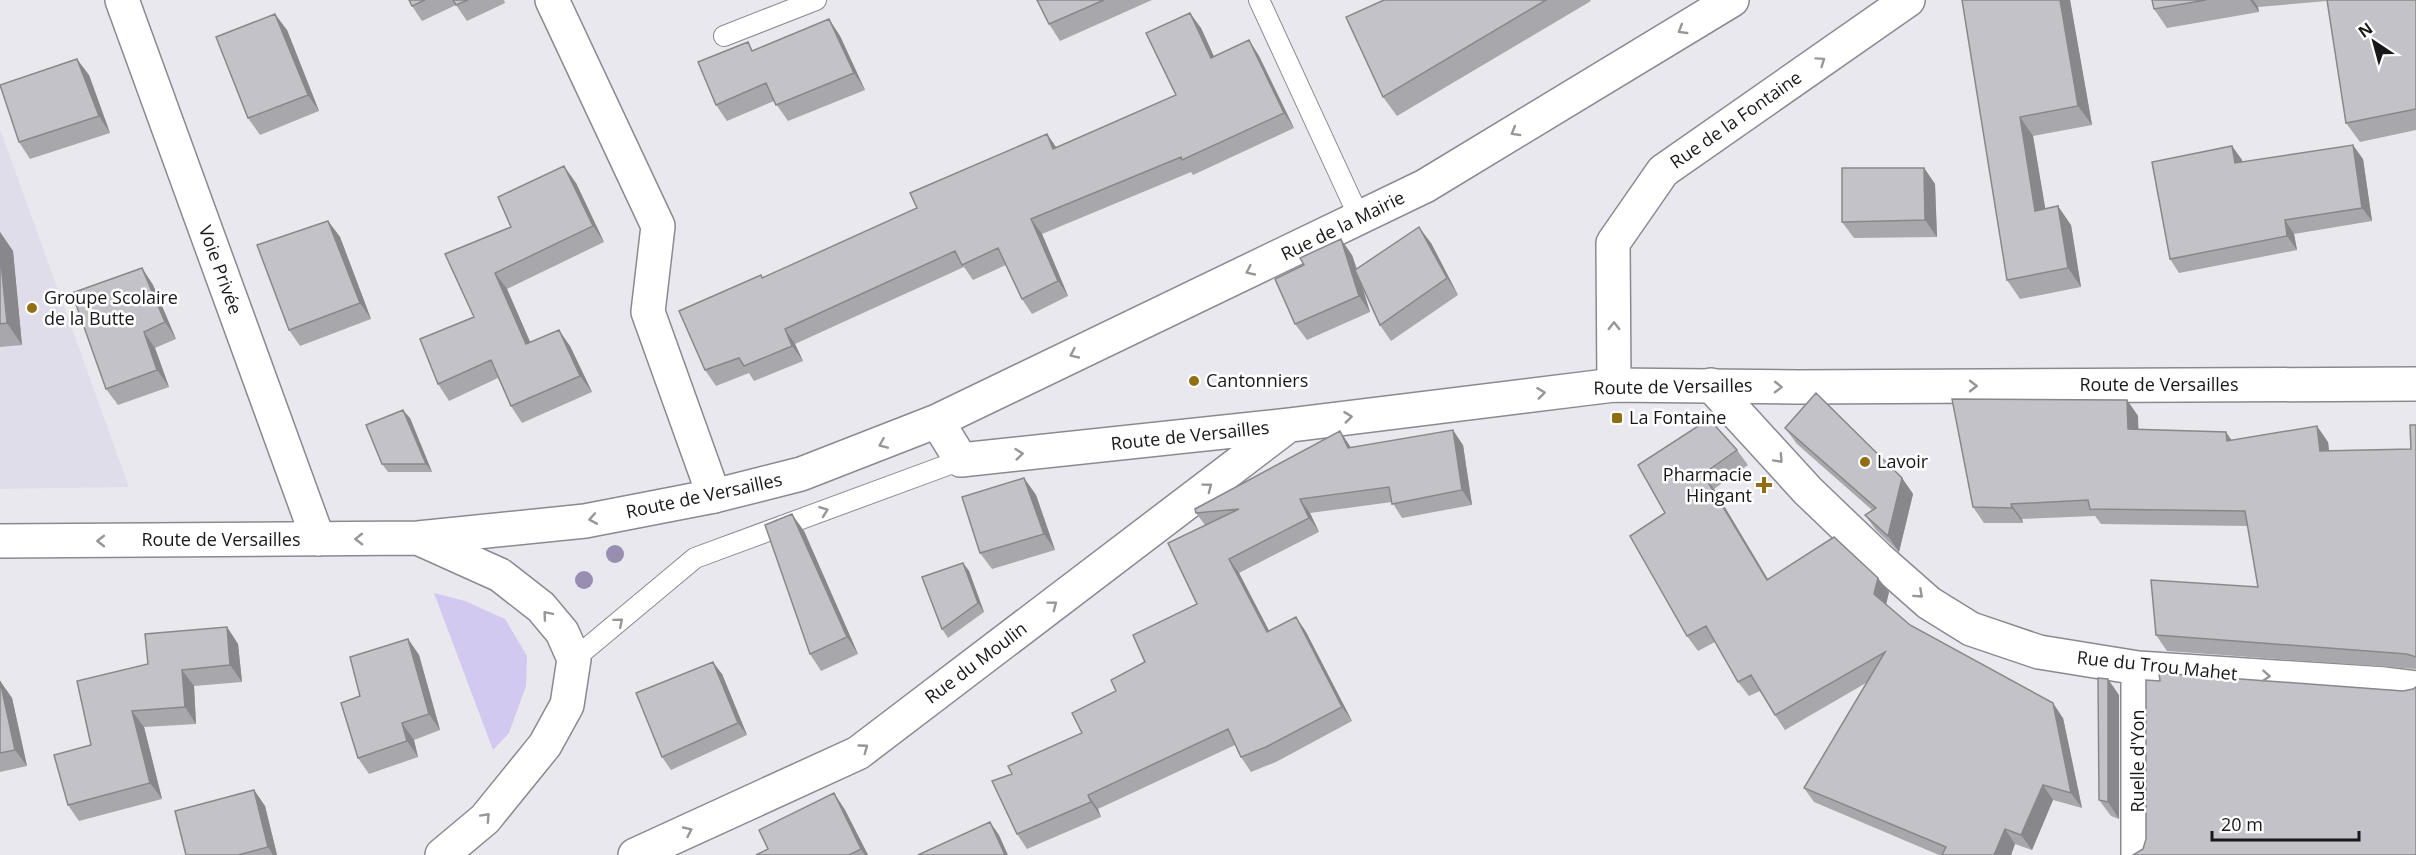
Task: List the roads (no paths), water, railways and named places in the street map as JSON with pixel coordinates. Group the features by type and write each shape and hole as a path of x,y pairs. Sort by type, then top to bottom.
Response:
{"main road":[{"name":"Voie Privée","path":"122,0 318,539"},
{"path":"552,0 658,226 648,312 714,496"},
{"name":"Rue de la Mairie","path":"937,421 1425,186 1732,0"},
{"name":"Rue de la Fontaine","path":"1614,385 1613,243 1663,171 1908,0"},
{"name":"Route de Versailles","path":"961,460 1290,425 1614,385 1810,387 2416,384"},
{"name":"Rue du Trou Mahet","path":"1711,385 1809,491 1929,603 1971,629 2039,652 2138,668 2416,688"},
{"name":"Route de Versailles","path":"0,542 418,538 585,520 714,496 801,474 937,421"},
{"path":"937,421 961,460"},
{"name":"Rue du Moulin","path":"635,855 858,753 1290,425"},
{"path":"418,538 500,575 541,607 561,632 574,660 567,705 545,745 485,819 442,855"},
{"name":"Ruelle d'Yon","path":"2138,668 2138,855"}],"lane":[{"path":"724,36 816,0"},
{"path":"1259,0 1360,219"},
{"path":"574,660 695,558 961,460"}],"place":[{"name":"Groupe Scolaire de la Butte","path":"32,308"},
{"name":"Cantonniers","path":"1194,381"},
{"name":"La Fontaine","path":"1617,418"},
{"name":"Lavoir","path":"1865,462"},
{"name":"Pharmacie Hingant","path":"1764,485"}]}
